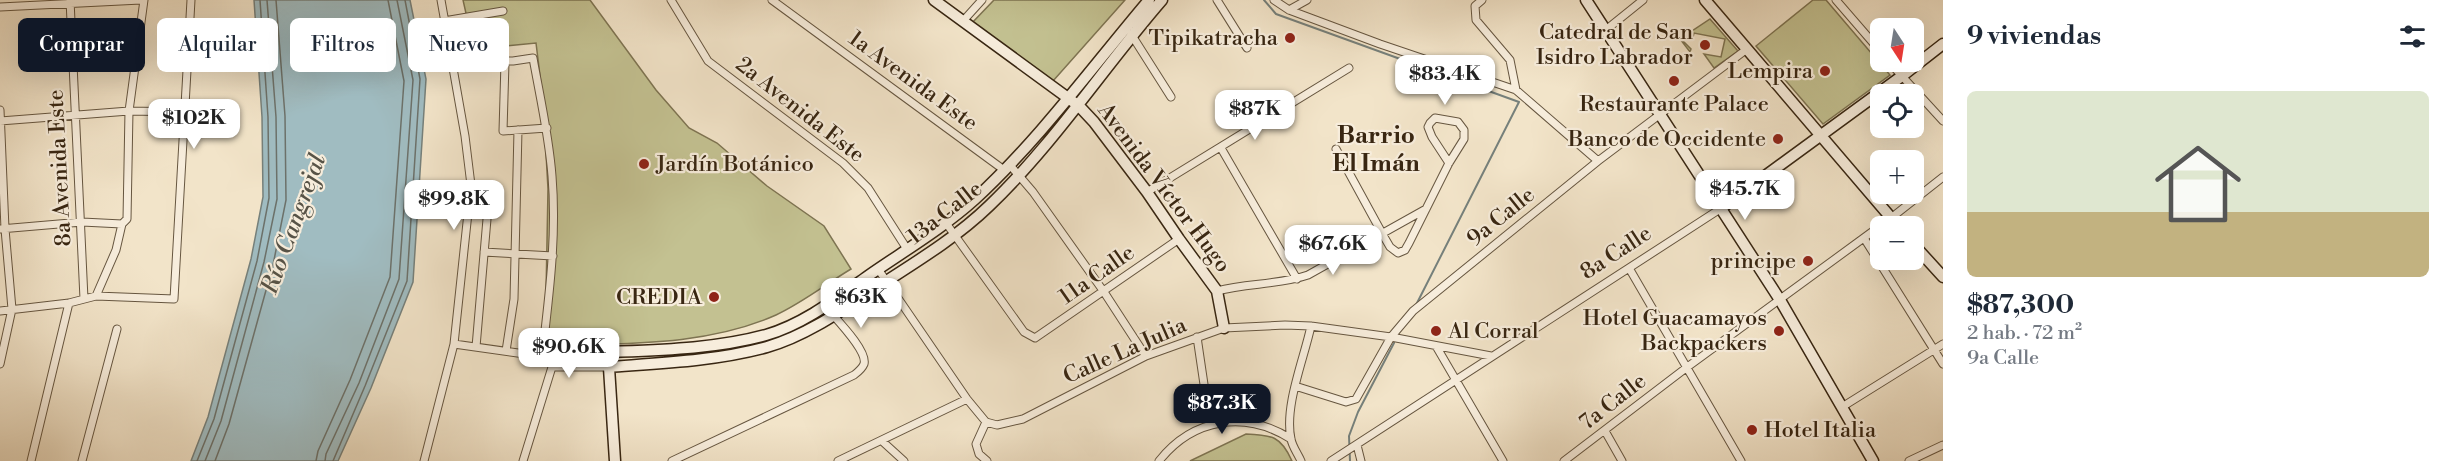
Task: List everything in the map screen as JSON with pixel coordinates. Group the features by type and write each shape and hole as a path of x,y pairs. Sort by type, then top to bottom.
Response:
{"street":[{"path":"0,7 143,0 129,111 127,219 123,223 116,250 96,296"},
{"path":"0,311 69,303 96,296 174,299 191,0"},
{"path":"441,0 444,18"},
{"name":"2a Avenida Este","path":"671,0 708,61 843,164 868,188 907,249"},
{"name":"1a Avenida Este","path":"772,0 1019,174 1104,292 1143,352"},
{"name":"Avenida Víctor Hugo","path":"934,0 1079,106 1094,122 1148,192 1217,291 1224,328"},
{"path":"963,21 982,0"},
{"name":"13a Calle","path":"553,367 609,367 723,357 769,346 802,333 833,316 955,234 988,207 1079,106 1149,0"},
{"name":"13a Calle","path":"454,344 544,356 676,349 767,335 795,323 825,306 946,223 975,199 1128,31 1161,0"},
{"path":"1217,0 1247,48"},
{"path":"1274,0 1289,10 1380,44 1516,90 1598,161"},
{"path":"1289,10 1293,0"},
{"path":"1289,10 1307,0"},
{"path":"1482,0 1475,6 1474,15 1510,60 1516,90"},
{"path":"1586,0 1780,300 1873,461"},
{"path":"1606,29 1643,0"},
{"path":"1705,0 1889,216"},
{"path":"1836,0 1870,39"},
{"name":"8a Avenida Este","path":"70,2 84,299"},
{"path":"462,18 503,11"},
{"path":"1128,31 1171,97"},
{"name":"8a Calle","path":"1331,461 1720,209 1943,44"},
{"name":"9a Calle","path":"1295,386 1346,402 1356,399 1391,337 1413,311 1598,161 1747,49"},
{"path":"509,61 532,58 547,128 552,179 552,256 544,356 553,367"},
{"path":"1148,192 1349,68"},
{"path":"424,461 454,344 471,185 454,72"},
{"path":"505,72 503,131 547,128"},
{"path":"1898,72 1943,121"},
{"path":"0,110 3,229 12,309 0,364"},
{"path":"0,121 129,111 184,112"},
{"path":"1336,149 1390,247 1398,252 1405,249 1409,243 1449,163 1464,139 1464,130 1458,122 1436,118 1430,123 1430,131 1449,163"},
{"path":"506,351 514,300 518,130"},
{"path":"1221,148 1297,279"},
{"name":"7a Calle","path":"1901,216 1943,177"},
{"path":"1217,291 1239,285 1297,279 1317,271 1428,208"},
{"path":"476,347 487,219"},
{"path":"3,229 82,222 123,223"},
{"path":"946,223 955,234"},
{"name":"11a Calle","path":"955,234 1024,332 1029,337 1035,338 1179,239"},
{"name":"7a Calle","path":"1564,461 1686,368 1870,235"},
{"path":"1864,238 1943,364"},
{"path":"484,252 552,256"},
{"path":"1924,256 1943,277"},
{"path":"1629,268 1741,461"},
{"path":"878,269 967,399 986,422 976,444 980,454 987,461"},
{"path":"31,461 69,303"},
{"path":"672,461 854,375 864,364 862,351 825,306"},
{"path":"1301,461 1291,439 1291,413 1295,386 1311,326"},
{"name":"Calle La Julia","path":"986,422 1004,424 1023,419 1146,356 1224,328 1311,326 1391,337 1491,356"},
{"path":"82,461 117,329"},
{"path":"1197,337 1210,425"},
{"path":"721,343 723,357"},
{"path":"1842,407 1943,345"},
{"path":"1436,346 1503,461"},
{"path":"608,352 615,461"},
{"path":"523,461 556,354"},
{"path":"838,461 967,399"},
{"path":"1159,461 1171,446 1190,432 1210,425 1236,421 1256,423 1274,429 1291,439"},
{"path":"1605,431 1622,461"},
{"path":"882,441 904,461"},
{"path":"1357,445 1361,461"},
{"path":"1909,461 1943,445"}],"shaded area":[{"name":"Jardín Botánico","path":"463,0 590,0 656,90 689,128 717,143 767,186 824,226 851,269 776,315 720,333 662,341 545,346 548,189 543,100 536,43 509,46 509,18 467,18"},
{"path":"994,0 1125,0 1053,81 972,23"},
{"path":"1813,0 1826,0 1870,52 1870,72 1887,72 1890,75 1878,84 1870,84 1870,90 1823,124 1756,46"},
{"path":"1710,19 1738,51 1714,68 1704,54 1721,57 1725,39 1694,33 1693,37 1683,41 1691,49 1690,52 1680,39"},
{"path":"1246,434 1275,438 1284,446 1292,461 1190,461"}],"water":[{"name":"Río Cangrejal","path":"254,0 410,0 414,18 408,18 408,72 425,72 426,79 413,282 371,388 338,461 191,461 208,417 251,259 263,197 259,72 278,72 278,18 255,18"}],"waterway":[{"path":"1264,0 1276,14 1519,102 1415,307"},
{"path":"1350,461 1349,436 1358,412 1394,343"}],"place":[{"name":"Tipikatracha","path":"1290,38"},
{"name":"Catedral de San Isidro Labrador","path":"1705,45"},
{"name":"Lempira","path":"1825,71"},
{"name":"Restaurante Palace","path":"1674,81"},
{"name":"Banco de Occidente","path":"1778,139"},
{"name":"Jardín Botánico","path":"644,164"},
{"name":"principe","path":"1808,261"},
{"name":"CREDIA","path":"714,297"},
{"name":"Al Corral","path":"1436,331"},
{"name":"Hotel Guacamayos Backpackers","path":"1779,331"},
{"name":"Hotel Italia","path":"1752,430"}],"district":[{"name":"Barrio El Imán","path":"1376,150"}]}
